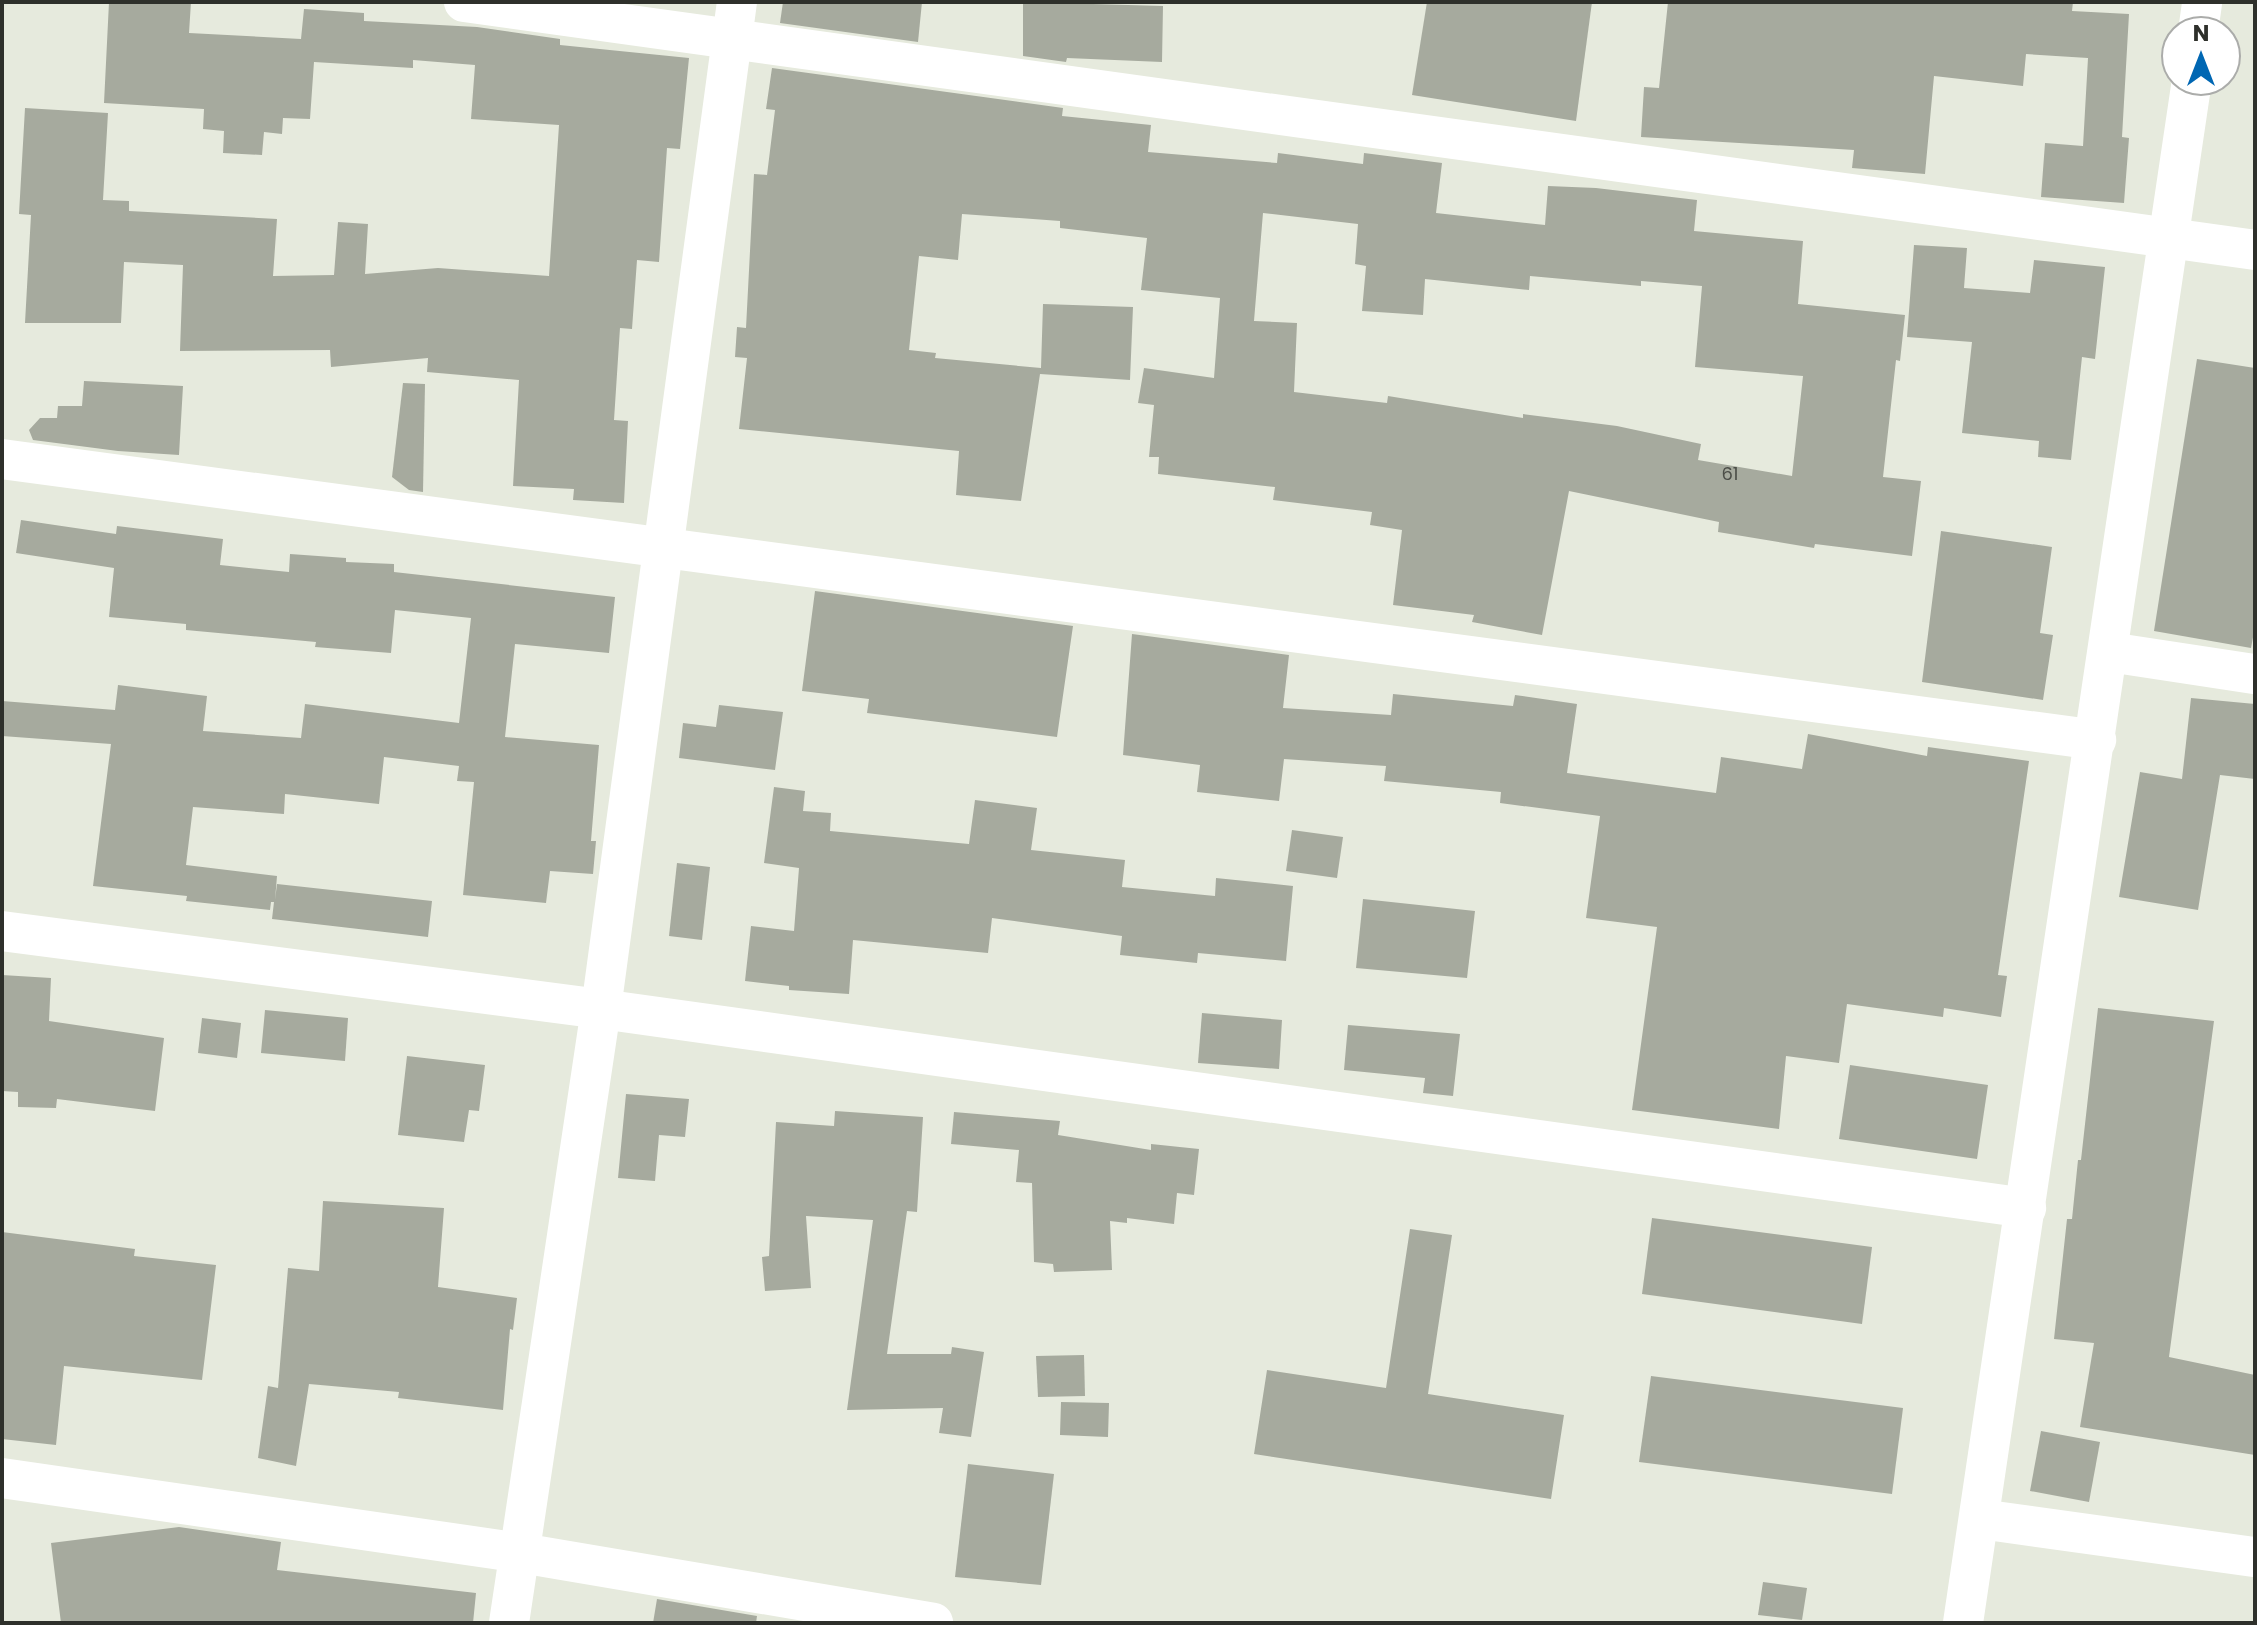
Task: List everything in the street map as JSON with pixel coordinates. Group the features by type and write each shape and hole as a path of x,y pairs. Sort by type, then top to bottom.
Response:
{"street":[{"path":"464,2 734,20 2255,250"},
{"path":"509,1623 601,1009 734,20"},
{"path":"1963,1623 2190,96"},
{"path":"2,459 2096,740"},
{"path":"2109,652 2255,674"},
{"path":"2,931 601,1009 2026,1208"},
{"path":"2,1478 521,1553 928,1623"},
{"path":"1980,1519 2255,1557"}],"building":[{"path":"109,2 191,2 189,33 301,39 304,9 364,13 364,21 477,27 560,39 560,45 689,58 680,149 667,148 659,262 637,260 632,329 620,328 614,420 628,421 624,503 573,500 574,489 513,486 519,380 427,372 428,358 331,367 330,350 180,351 183,265 124,262 121,323 25,323 31,215 19,214 25,108 108,113 103,200 129,201 129,211 277,219 273,276 334,275 338,222 368,224 365,274 438,268 549,276 559,125 471,119 475,65 413,60 413,68 314,62 310,119 283,118 282,134 264,132 262,155 223,153 224,131 203,129 204,109 104,103"},
{"path":"783,2 922,2 918,42 780,23"},
{"path":"1023,2 1163,6 1162,62 1067,58 1066,62 1023,56"},
{"path":"1427,2 1592,2 1576,121 1412,95"},
{"path":"1668,2 2073,2 2072,11 2129,14 2122,137 2129,138 2124,203 2041,197 2045,143 2083,146 2088,58 2026,54 2023,86 1934,76 1925,174 1852,168 1854,150 1641,137 1644,87 1659,88"},
{"path":"772,68 1063,108 1062,116 1151,125 1148,152 1277,163 1278,153 1363,164 1364,153 1442,163 1436,213 1545,225 1548,186 1596,188 1697,200 1694,231 1803,241 1798,304 1905,315 1900,361 1896,360 1883,477 1921,481 1912,556 1815,544 1814,548 1718,532 1719,522 1569,491 1542,635 1472,622 1474,615 1393,605 1402,530 1370,525 1372,512 1273,500 1275,487 1158,474 1159,457 1149,457 1154,405 1138,403 1144,368 1214,378 1220,298 1141,290 1147,238 1060,228 1060,221 962,214 958,260 919,256 909,350 936,353 935,358 1041,368 1043,304 1133,307 1130,380 1040,374 1021,501 956,495 959,451 739,429 747,358 735,357 737,327 746,328 754,174 767,175 775,110 766,109","holes":["1263,213 1358,224 1355,264 1366,266 1362,311 1423,315 1425,279 1529,290 1530,276 1641,286 1641,281 1702,286 1695,367 1803,376 1792,476 1698,460 1701,444 1617,426 1523,414 1523,418 1388,396 1387,403 1294,392 1297,323 1254,321"]},
{"path":"1914,245 1967,248 1964,288 2030,293 2034,260 2105,267 2095,359 2082,357 2071,460 2038,457 2039,441 1962,433 1972,342 1907,337"},
{"path":"2197,359 2255,368 2255,627 2251,648 2154,631"},
{"path":"84,381 183,386 179,455 33,440 29,430 40,418 57,418 58,406 82,406"},
{"path":"403,383 425,384 423,492 409,490 392,477"},
{"path":"21,520 116,534 117,526 223,539 220,565 289,572 290,554 346,558 346,562 394,564 394,572 615,597 609,653 515,644 505,737 599,745 591,841 596,841 593,874 550,871 546,903 463,895 474,782 457,781 459,766 384,757 379,804 285,794 284,814 193,807 186,865 277,876 275,900 277,884 432,901 428,937 272,919 274,902 271,902 270,910 186,901 187,896 93,886 111,744 2,736 2,701 115,710 118,685 207,696 203,731 301,738 305,704 459,723 471,618 395,610 391,653 315,647 316,642 186,630 186,624 109,617 114,568 16,553"},
{"path":"1941,531 2052,547 2040,633 2053,635 2043,700 1922,682"},
{"path":"815,591 1073,626 1057,737 867,713 869,699 802,691"},
{"path":"1132,634 1289,655 1283,708 1391,715 1393,694 1513,706 1515,695 1577,704 1567,773 1716,793 1721,757 1802,769 1808,734 1927,756 1928,747 2029,761 1998,975 2007,976 2001,1017 1944,1008 1943,1017 1847,1004 1839,1063 1786,1056 1779,1129 1632,1110 1657,927 1586,918 1600,816 1500,803 1501,792 1384,781 1386,766 1284,759 1279,801 1197,792 1200,765 1123,755"},
{"path":"2191,698 2255,704 2255,779 2220,775 2198,910 2119,897 2140,772 2182,779"},
{"path":"719,705 783,712 775,770 679,758 683,723 716,727"},
{"path":"774,787 805,791 803,811 831,813 830,831 969,844 975,800 1037,808 1031,850 1125,860 1122,887 1215,896 1216,878 1293,886 1286,961 1198,953 1197,963 1120,955 1122,936 992,918 988,953 853,940 849,994 789,990 789,986 745,981 751,926 794,931 799,868 764,863"},
{"path":"1292,830 1343,837 1337,878 1286,871"},
{"path":"677,863 710,867 702,940 669,936"},
{"path":"1363,899 1475,911 1467,978 1356,968"},
{"path":"2,975 51,978 49,1021 164,1038 155,1111 57,1099 56,1108 18,1107 18,1092 2,1091"},
{"path":"2098,1008 2214,1021 2169,1357 2255,1375 2255,1455 2080,1427 2094,1343 2054,1339 2067,1219 2072,1219 2078,1160 2081,1160"},
{"path":"265,1010 348,1018 345,1061 261,1053"},
{"path":"1202,1013 1282,1020 1279,1069 1198,1063"},
{"path":"202,1018 241,1023 237,1058 198,1053"},
{"path":"1348,1025 1460,1034 1453,1096 1423,1093 1425,1078 1344,1070"},
{"path":"407,1056 485,1065 479,1111 469,1110 464,1142 398,1135"},
{"path":"1850,1065 1988,1085 1977,1159 1839,1139"},
{"path":"626,1094 689,1099 685,1137 659,1135 655,1181 618,1178"},
{"path":"835,1111 923,1117 917,1212 907,1211 887,1354 951,1354 952,1347 984,1352 971,1437 939,1433 943,1408 847,1410 873,1220 806,1216 811,1288 765,1291 762,1257 769,1256 776,1122 834,1126"},
{"path":"954,1112 1060,1121 1058,1135 1151,1150 1151,1144 1199,1149 1194,1195 1177,1193 1174,1224 1127,1218 1127,1223 1110,1221 1112,1270 1054,1272 1053,1264 1034,1262 1032,1183 1016,1182 1019,1150 951,1144"},
{"path":"323,1201 444,1208 438,1287 517,1298 513,1330 510,1329 503,1410 398,1398 399,1392 309,1384 296,1466 258,1458 268,1386 278,1388 288,1268 319,1271"},
{"path":"1652,1218 1872,1247 1862,1324 1642,1294"},
{"path":"1410,1229 1452,1235 1428,1394 1564,1415 1551,1499 1254,1454 1267,1370 1386,1388"},
{"path":"2,1232 135,1249 134,1256 216,1265 202,1380 64,1366 56,1445 2,1439"},
{"path":"1084,1355 1085,1396 1038,1397 1036,1356"},
{"path":"1651,1376 1903,1408 1892,1494 1639,1462"},
{"path":"1061,1402 1109,1403 1108,1437 1060,1435"},
{"path":"2041,1431 2100,1442 2089,1502 2030,1491"},
{"path":"968,1464 1054,1474 1041,1585 955,1577"},
{"path":"179,1527 281,1542 277,1570 476,1593 473,1623 61,1623 51,1543"},
{"path":"1763,1582 1807,1588 1802,1620 1758,1615"},
{"path":"657,1599 757,1616 756,1623 653,1623"}]}
